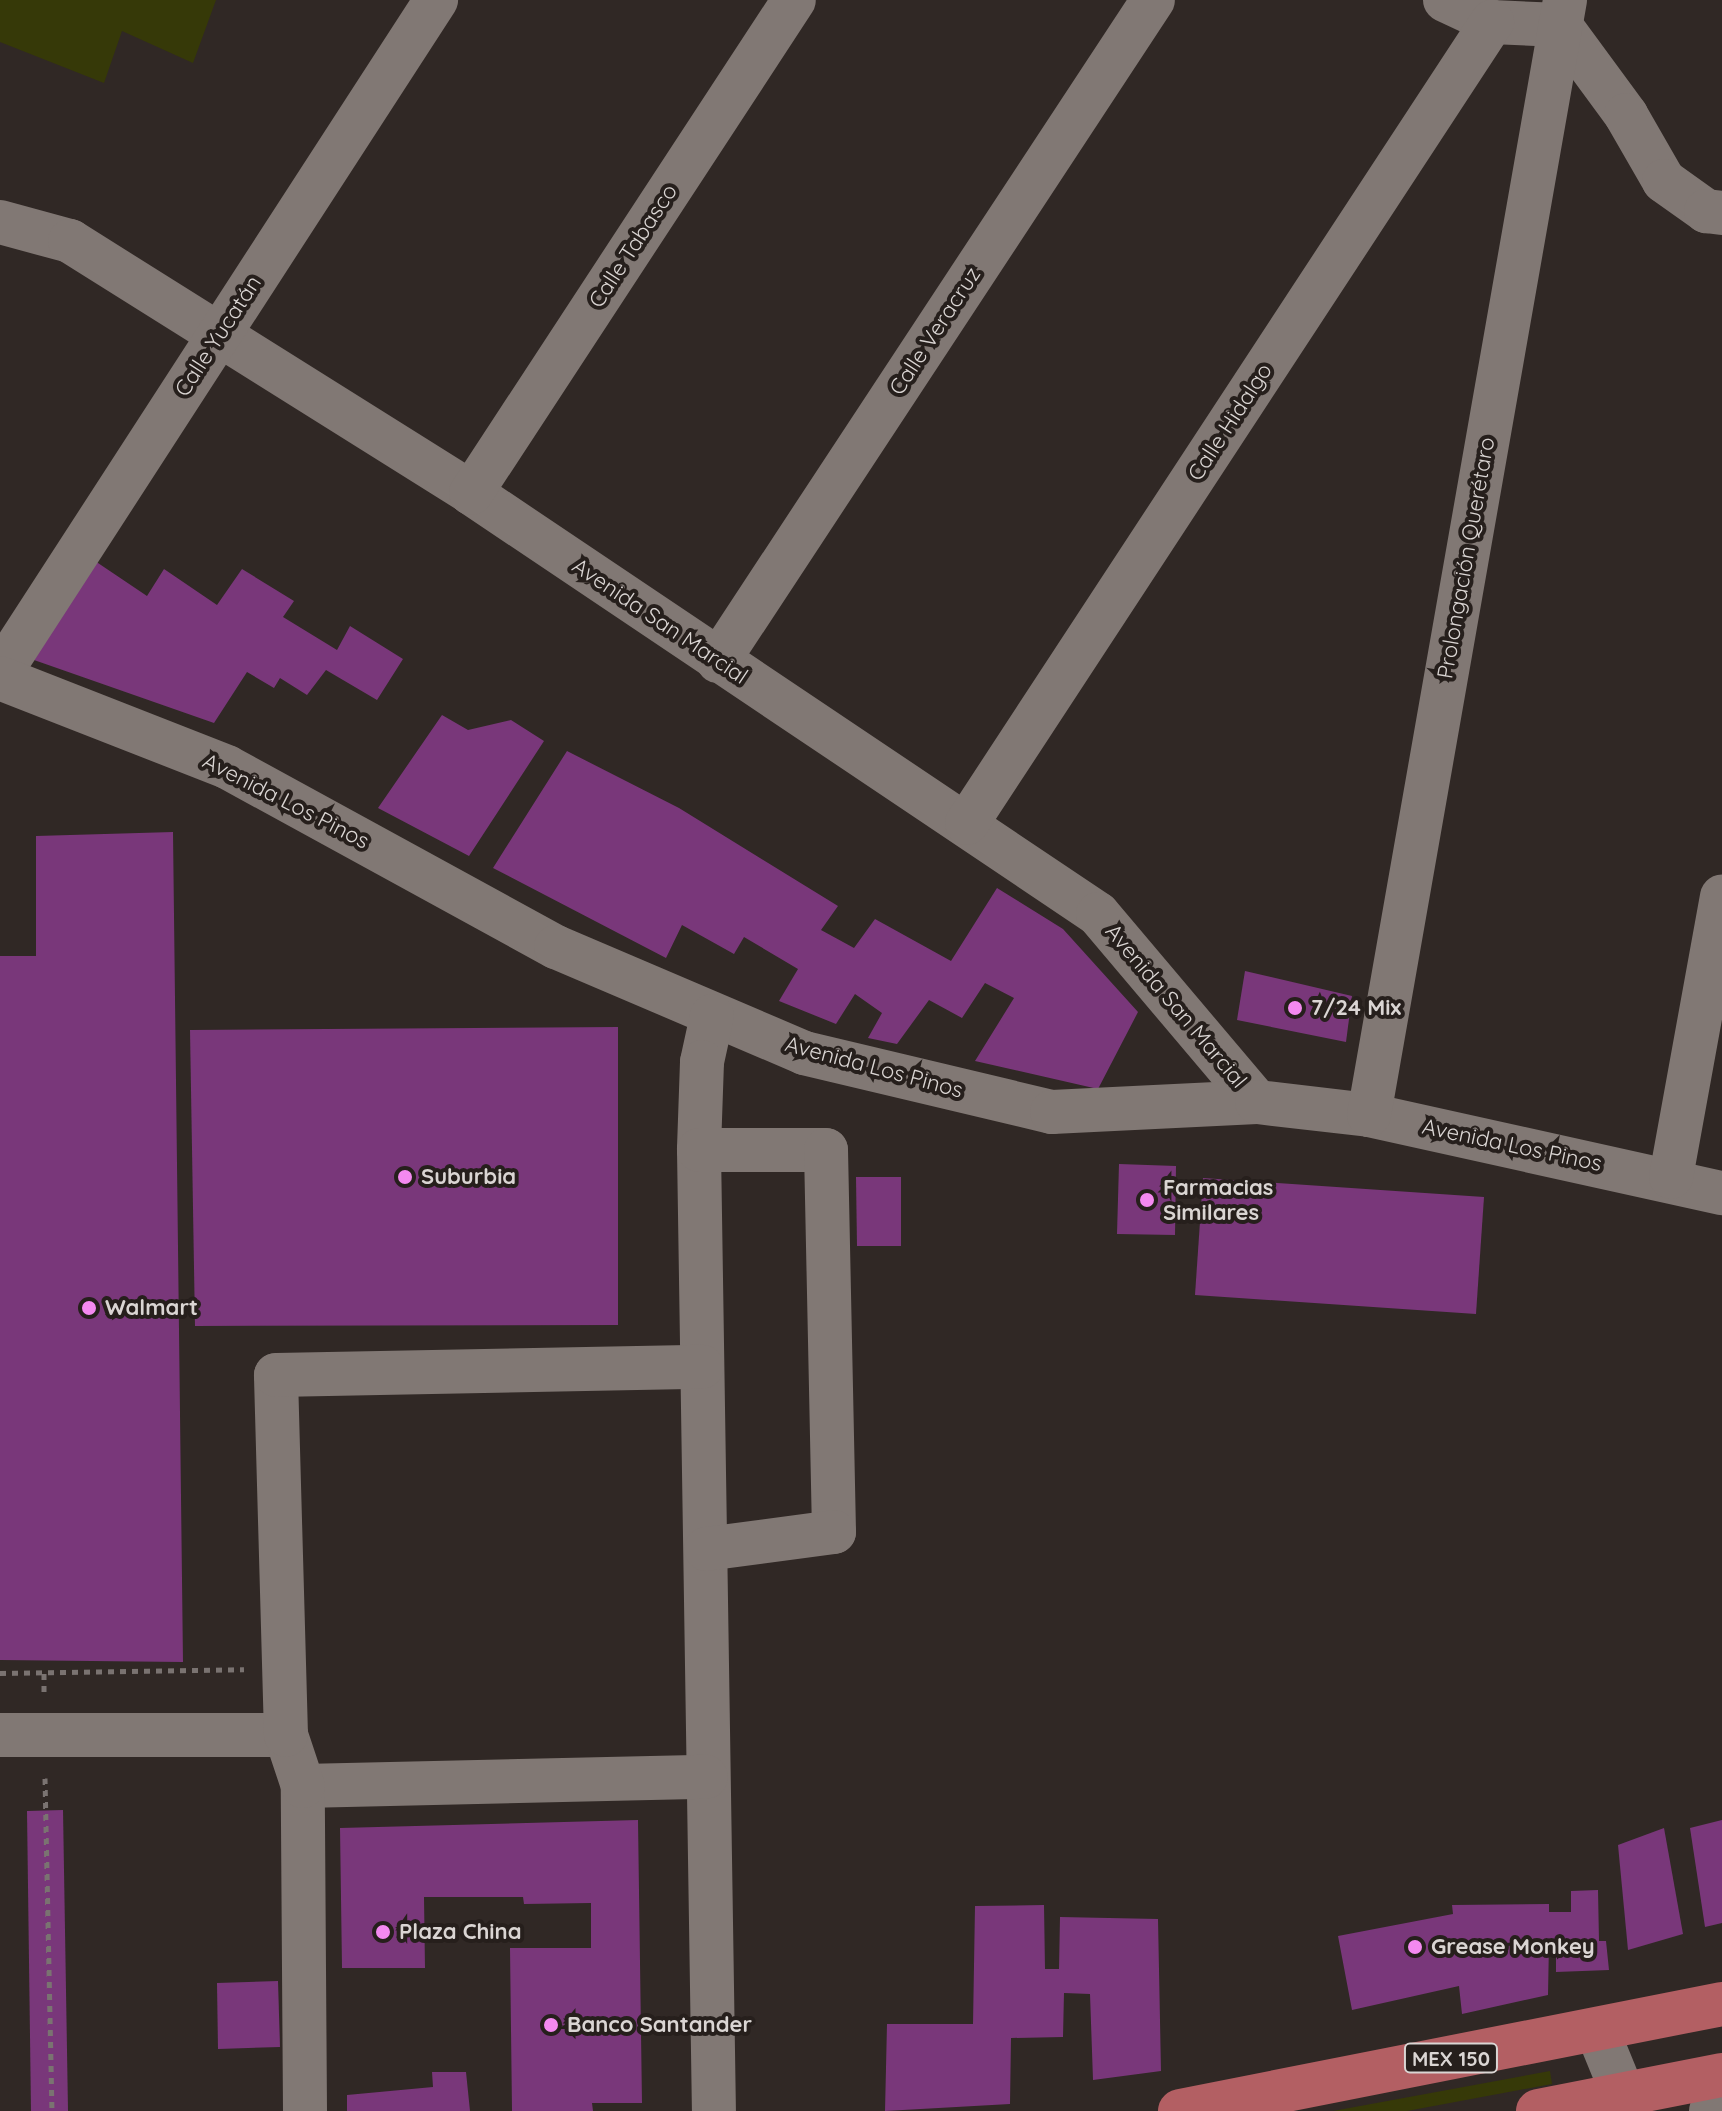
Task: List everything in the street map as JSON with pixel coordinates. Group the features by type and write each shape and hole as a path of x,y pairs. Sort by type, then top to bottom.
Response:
{"main road":[{"name":"MEX 150","path":"1183,2111 1722,2004"},
{"path":"1538,2111 1626,2103 1722,2077"}],"street":[{"name":"Calle Yucatán","path":"0,676 436,0"},
{"name":"Calle Tabasco","path":"471,493 794,0"},
{"name":"Calle Veracruz","path":"718,661 1153,0"},
{"path":"1445,0 1492,22 1562,12 1664,181 1706,211 1722,213"},
{"name":"Prolongación Querétaro","path":"1369,1115 1562,12"},
{"name":"Calle Hidalgo","path":"967,823 1492,22"},
{"name":"Avenida San Marcial","path":"0,222 70,241 471,493 718,661 967,823 1098,914 1257,1102"},
{"name":"Avenida Los Pinos","path":"0,676 227,767 556,947 804,1053 1052,1112 1257,1102 1369,1115 1671,1177 1722,1193"},
{"path":"1671,1177 1722,897"},
{"path":"712,1016 702,1062 699,1150 706,1549 706,1777 714,2111"},
{"path":"699,1150 826,1150 834,1532 706,1549"},
{"path":"305,2111 303,1786 286,1735 276,1375 702,1367"},
{"path":"0,1735 286,1735"},
{"path":"303,1786 706,1777"},
{"path":"1597,2030 1626,2103"},
{"path":"1711,2111 1722,2077"}],"path":[{"path":"0,1673 245,1669"},
{"path":"44,1673 52,2111"}],"shaded area":[{"path":"0,0 216,0 193,63 122,31 104,83 0,42"},
{"path":"1550,2071 1552,2084 1407,2111 1333,2111"}],"building":[{"path":"95,561 147,596 164,569 217,605 242,569 294,601 283,617 337,650 350,626 403,659 377,700 326,670 307,695 280,678 274,688 247,672 214,723 34,660"},
{"path":"442,715 468,730 511,720 544,741 469,856 378,808"},
{"path":"567,751 679,808 838,906 821,930 854,948 875,919 951,961 997,888 1063,929 1138,1012 1098,1089 975,1061 1014,998 985,983 962,1018 929,1000 897,1044 868,1038 882,1013 855,994 836,1024 779,1001 798,969 744,937 734,954 682,925 666,958 493,868"},
{"name":"Walmart","path":"173,832 183,1662 0,1660 0,956 36,956 36,836"},
{"name":"7/24 Mix","path":"1245,971 1352,996 1346,1042 1237,1020"},
{"name":"Suburbia","path":"618,1027 618,1325 195,1326 190,1030"},
{"name":"Farmacias Similares","path":"1119,1164 1176,1166 1175,1235 1117,1234"},
{"path":"856,1177 901,1177 901,1246 857,1246"},
{"path":"1203,1178 1484,1197 1476,1314 1195,1295"},
{"path":"63,1810 68,2111 31,2111 27,1811"},
{"path":"638,1820 642,2103 592,2103 593,2111 512,2111 510,1948 591,1948 591,1903 524,1904 523,1897 424,1897 425,1968 342,1968 340,1828"},
{"path":"1722,1820 1722,1923 1705,1927 1690,1828"},
{"path":"1664,1828 1683,1934 1628,1950 1618,1845"},
{"path":"1598,1890 1599,1941 1606,1941 1609,1970 1556,1972 1556,1942 1549,1943 1548,1995 1462,2014 1459,1986 1352,2010 1338,1936 1453,1914 1452,1905 1549,1904 1549,1912 1571,1912 1571,1891"},
{"path":"1044,1905 1045,1969 1059,1969 1060,1917 1158,1919 1161,2071 1093,2080 1090,1994 1064,1993 1063,2037 1011,2038 1010,2104 885,2111 887,2024 973,2024 975,1906"},
{"path":"278,1981 280,2047 218,2049 217,1983"},
{"path":"432,2072 466,2072 470,2111 347,2111 347,2095 433,2087"}],"place":[{"name":"7/24 Mix","path":"1295,1008"},
{"name":"Suburbia","path":"405,1177"},
{"name":"Farmacias Similares","path":"1147,1200"},
{"name":"Walmart","path":"89,1308"},
{"name":"Plaza China","path":"383,1932"},
{"name":"Grease Monkey","path":"1415,1947"},
{"name":"Banco Santander","path":"551,2025"}]}
